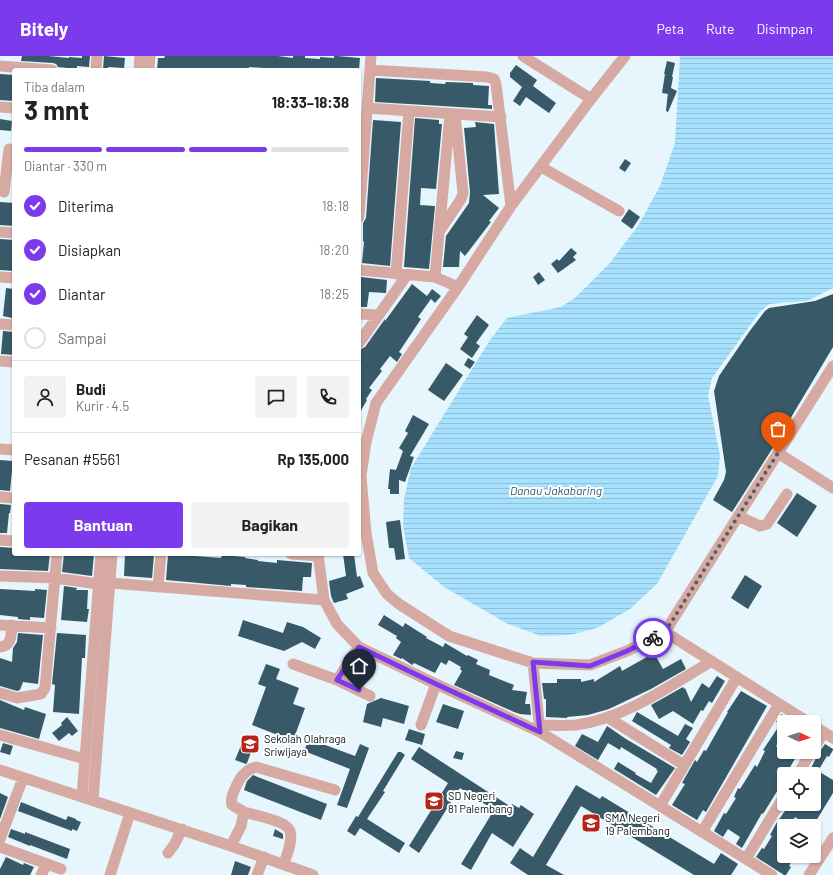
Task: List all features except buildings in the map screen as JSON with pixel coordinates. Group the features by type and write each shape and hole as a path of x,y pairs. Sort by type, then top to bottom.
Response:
{"street":[{"path":"96,68 97,56"},
{"path":"138,68 140,56"},
{"path":"149,68 150,56"},
{"path":"361,161 362,135 367,108 364,95 370,70 371,56"},
{"path":"523,56 591,99"},
{"path":"361,470 366,442 376,403 458,287 511,206 625,56"},
{"path":"0,66 26,68"},
{"path":"370,70 487,77 494,79 501,117 511,206"},
{"path":"0,107 12,108"},
{"path":"367,108 501,117"},
{"path":"361,340 401,274 409,111"},
{"path":"438,234 461,199 463,193 453,114"},
{"path":"435,277 438,234 453,114"},
{"path":"6,192 8,149"},
{"path":"541,167 619,211"},
{"path":"0,232 12,233"},
{"path":"361,270 435,277 458,287"},
{"path":"0,277 12,278"},
{"path":"361,314 377,315"},
{"path":"0,324 12,325"},
{"path":"0,361 12,362"},
{"path":"361,486 366,533 373,573 387,594 399,604 449,636 533,662 590,666 627,651 665,632 833,366"},
{"path":"0,449 12,450"},
{"path":"778,453 833,488"},
{"path":"738,516 760,526 767,524 787,494"},
{"path":"0,496 12,498"},
{"path":"0,540 12,541"},
{"path":"0,693 17,698 41,694 45,688 57,556"},
{"path":"93,800 105,583 102,556"},
{"path":"82,796 105,583 112,556"},
{"path":"158,587 160,556"},
{"path":"318,556 324,600 337,624 359,647 436,684 540,728 660,806 772,875"},
{"path":"0,576 55,578 324,600"},
{"path":"0,624 51,628"},
{"path":"0,647 7,645 10,640 12,625"},
{"path":"665,632 797,715"},
{"path":"337,680 359,647"},
{"path":"540,728 576,725 606,718 641,702 712,661"},
{"path":"533,662 540,728"},
{"path":"293,664 337,680 370,696"},
{"path":"660,806 737,677"},
{"path":"421,725 436,684"},
{"path":"702,832 779,704"},
{"path":"606,718 684,765"},
{"path":"0,734 85,759"},
{"path":"284,864 290,843 291,832 288,827 279,822 244,812 232,805 231,799 241,777 248,770 256,767 335,790"},
{"path":"0,770 182,829 313,875"},
{"path":"0,839 23,778"},
{"path":"746,859 777,808"},
{"path":"231,846 241,826 244,812"},
{"path":"110,875 130,813"},
{"path":"168,853 182,829"},
{"path":"809,875 833,838"},
{"path":"0,846 61,869"},
{"path":"257,875 264,857"},
{"path":"41,875 46,864"}],"water":[{"name":"Danau Jakabaring","path":"680,56 833,56 833,288 807,301 769,304 759,313 712,378 708,395 720,456 718,476 657,584 630,609 597,628 570,635 541,636 506,623 444,587 409,558 403,526 404,499 411,468 490,340 507,318 561,307 575,298 609,264 638,226 660,186 675,143"}],"way so far":[{"path":"653,638 665,632 778,453"}],"place":[{"name":"Sekolah Olahraga Sriwijaya","path":"250,744"},
{"name":"SD Negeri 81 Palembang","path":"434,801"},
{"name":"SMA Negeri 19 Palembang","path":"591,823"}],"route":[{"path":"359,690 337,680 359,647 540,732 533,662 590,666 627,651 653,638"}]}
